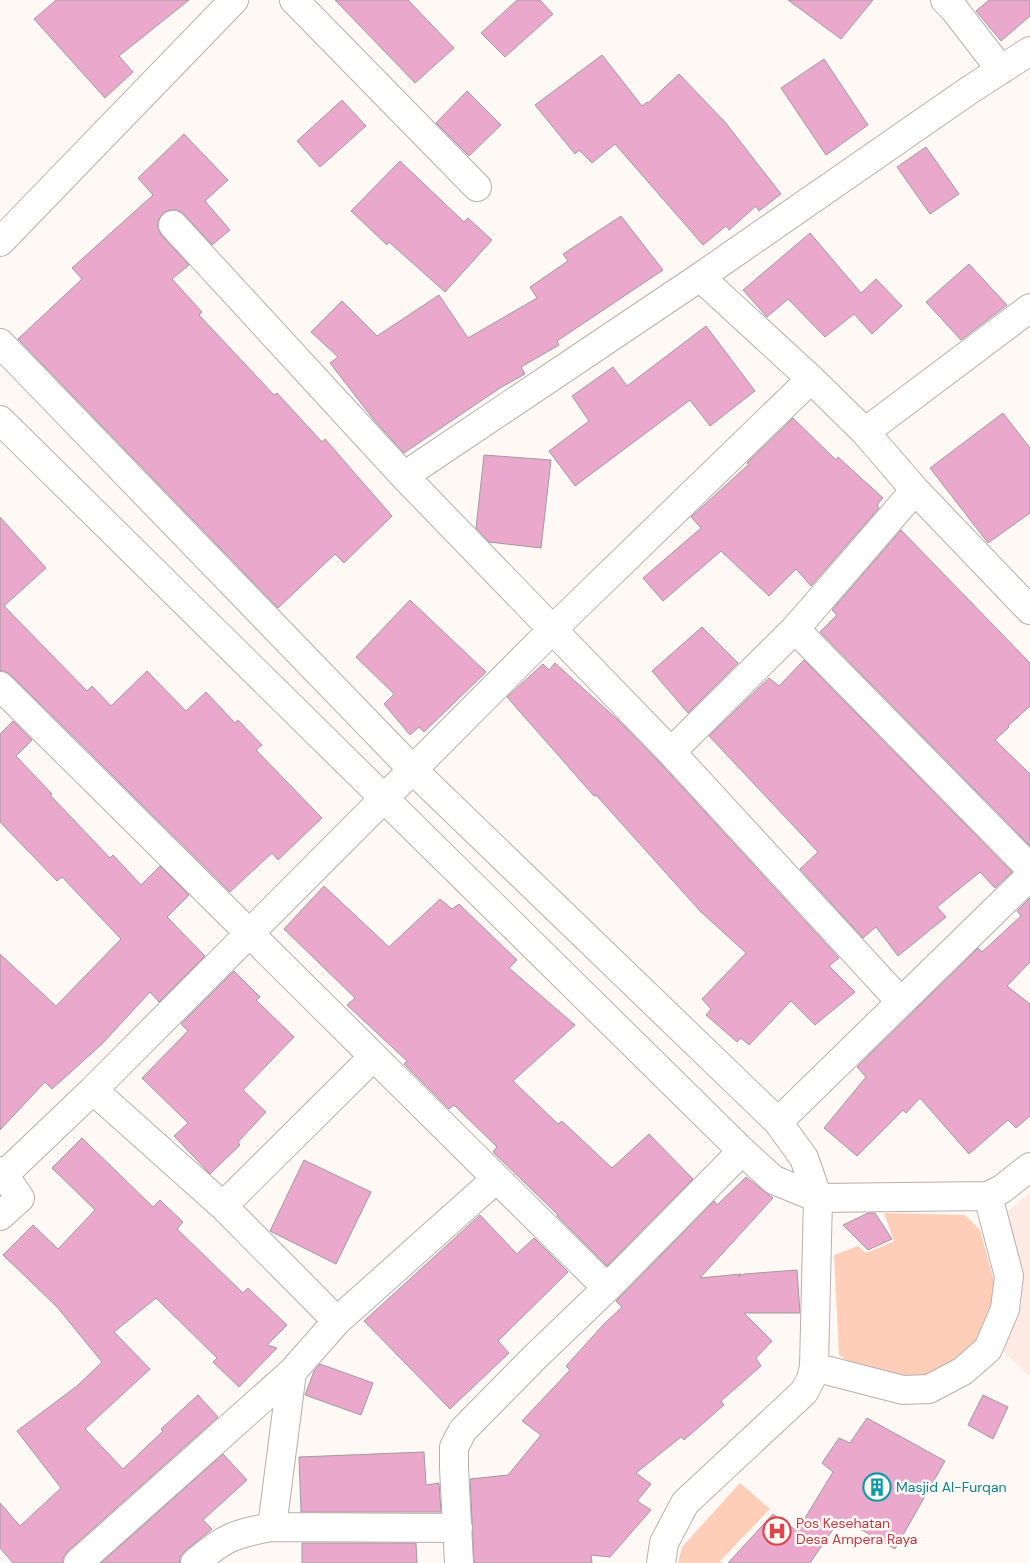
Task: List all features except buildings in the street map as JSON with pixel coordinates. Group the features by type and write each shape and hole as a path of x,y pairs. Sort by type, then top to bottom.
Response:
{"street":[{"path":"0,242 234,0"},
{"path":"294,0 477,187"},
{"path":"945,0 1001,70"},
{"path":"404,476 700,277 971,89 1030,51"},
{"path":"173,224 404,476 671,752 900,1001"},
{"path":"700,277 811,379 865,432 914,490 1029,608"},
{"path":"865,432 1030,308"},
{"path":"0,344 412,770 778,1122 804,1158 818,1198 814,1367 811,1379 804,1392 686,1503 664,1543 661,1563"},
{"path":"0,1216 20,1198 2,1173 93,1090 553,629 811,379"},
{"path":"5,435 383,799 742,1151 774,1180 818,1198 988,1196 1002,1189 1030,1167"},
{"path":"671,752 795,629 914,490"},
{"path":"795,629 1030,868"},
{"path":"0,686 607,1288"},
{"path":"778,1122 1030,876"},
{"path":"223,1206 373,1057"},
{"path":"93,1090 223,1206 336,1321"},
{"path":"459,1563 454,1447 463,1430 742,1151"},
{"path":"78,1563 292,1372 336,1321 496,1179"},
{"path":"814,1367 903,1390 929,1389 963,1371 988,1349 1005,1309 1008,1276 988,1196"},
{"path":"272,1526 292,1372"},
{"path":"195,1563 220,1543 242,1532 272,1526 458,1528"}],"shaded area":[{"path":"1030,1193 1030,1377 1001,1349 1023,1300 1009,1262 1005,1213"},
{"path":"884,1213 965,1215 980,1230 1000,1303 971,1355 922,1382 865,1373 839,1355 834,1255 858,1246 866,1253 894,1241"},
{"path":"740,1483 770,1509 720,1561 722,1563 678,1563 682,1547"}],"place":[{"name":"Masjid Al-Furqan","path":"877,1487"},
{"name":"Pos Kesehatan Desa Ampera Raya","path":"777,1531"}]}
